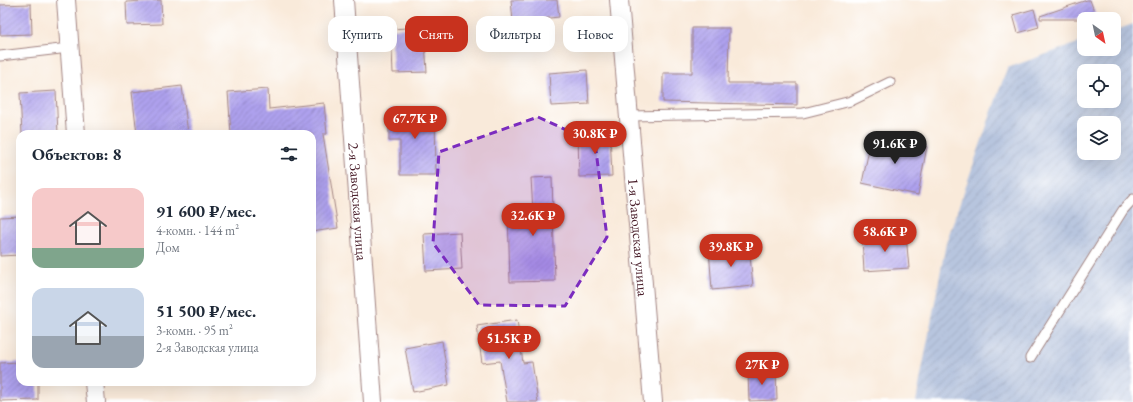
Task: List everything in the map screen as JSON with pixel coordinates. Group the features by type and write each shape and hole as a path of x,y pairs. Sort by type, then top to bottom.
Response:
{"street":[{"path":"66,0 76,130"},
{"name":"2-я Заводская улица","path":"344,0 373,402"},
{"name":"1-я Заводская улица","path":"618,0 653,402"},
{"path":"94,386 96,402"}],"lane":[{"path":"0,56 69,48"},
{"path":"628,116 803,113 851,101 890,82"},
{"path":"1030,358 1123,210 1133,199"}],"highlighted area":[{"path":"538,117 595,143 607,237 565,306 479,305 433,243 439,152"}],"shaded area":[{"path":"1133,24 1133,402 916,402 946,243 1007,68 1077,43 1077,56 1121,56 1121,28"}],"building":[{"path":"161,0 162,24 127,25 126,2"},
{"path":"511,0 557,0 559,17 512,16"},
{"path":"1087,0 1090,0 1094,12 1077,12 1077,19 1040,19 1040,16"},
{"path":"31,4 32,34 0,35 0,5"},
{"path":"1034,9 1039,27 1018,33 1013,15"},
{"path":"405,28 405,52 426,52 427,72 393,73 392,52 397,52 397,29"},
{"path":"692,28 729,28 728,83 797,83 797,105 663,102 663,73 692,73"},
{"path":"587,70 589,104 551,106 549,73"},
{"path":"182,86 188,130 137,130 132,92"},
{"path":"268,89 269,109 324,103 327,134 323,134 338,228 316,231 316,130 231,130 228,92"},
{"path":"56,91 58,130 22,130 20,93"},
{"path":"435,109 436,175 400,175 400,141 389,141 389,110"},
{"path":"610,132 612,176 579,177 578,133"},
{"path":"872,135 927,146 918,195 862,183"},
{"path":"552,177 555,281 510,282 508,212 533,212 531,178"},
{"path":"16,216 16,255 0,256 0,217"},
{"path":"460,232 462,269 426,271 424,234"},
{"path":"906,235 909,268 864,271 862,238"},
{"path":"749,245 753,286 712,290 709,249"},
{"path":"517,320 523,363 532,362 538,402 507,402 500,361 482,363 477,326"},
{"path":"442,341 449,385 413,392 405,348"},
{"path":"16,362 16,386 38,386 38,400 0,401 0,363"},
{"path":"776,370 777,400 749,401 748,371"}]}
